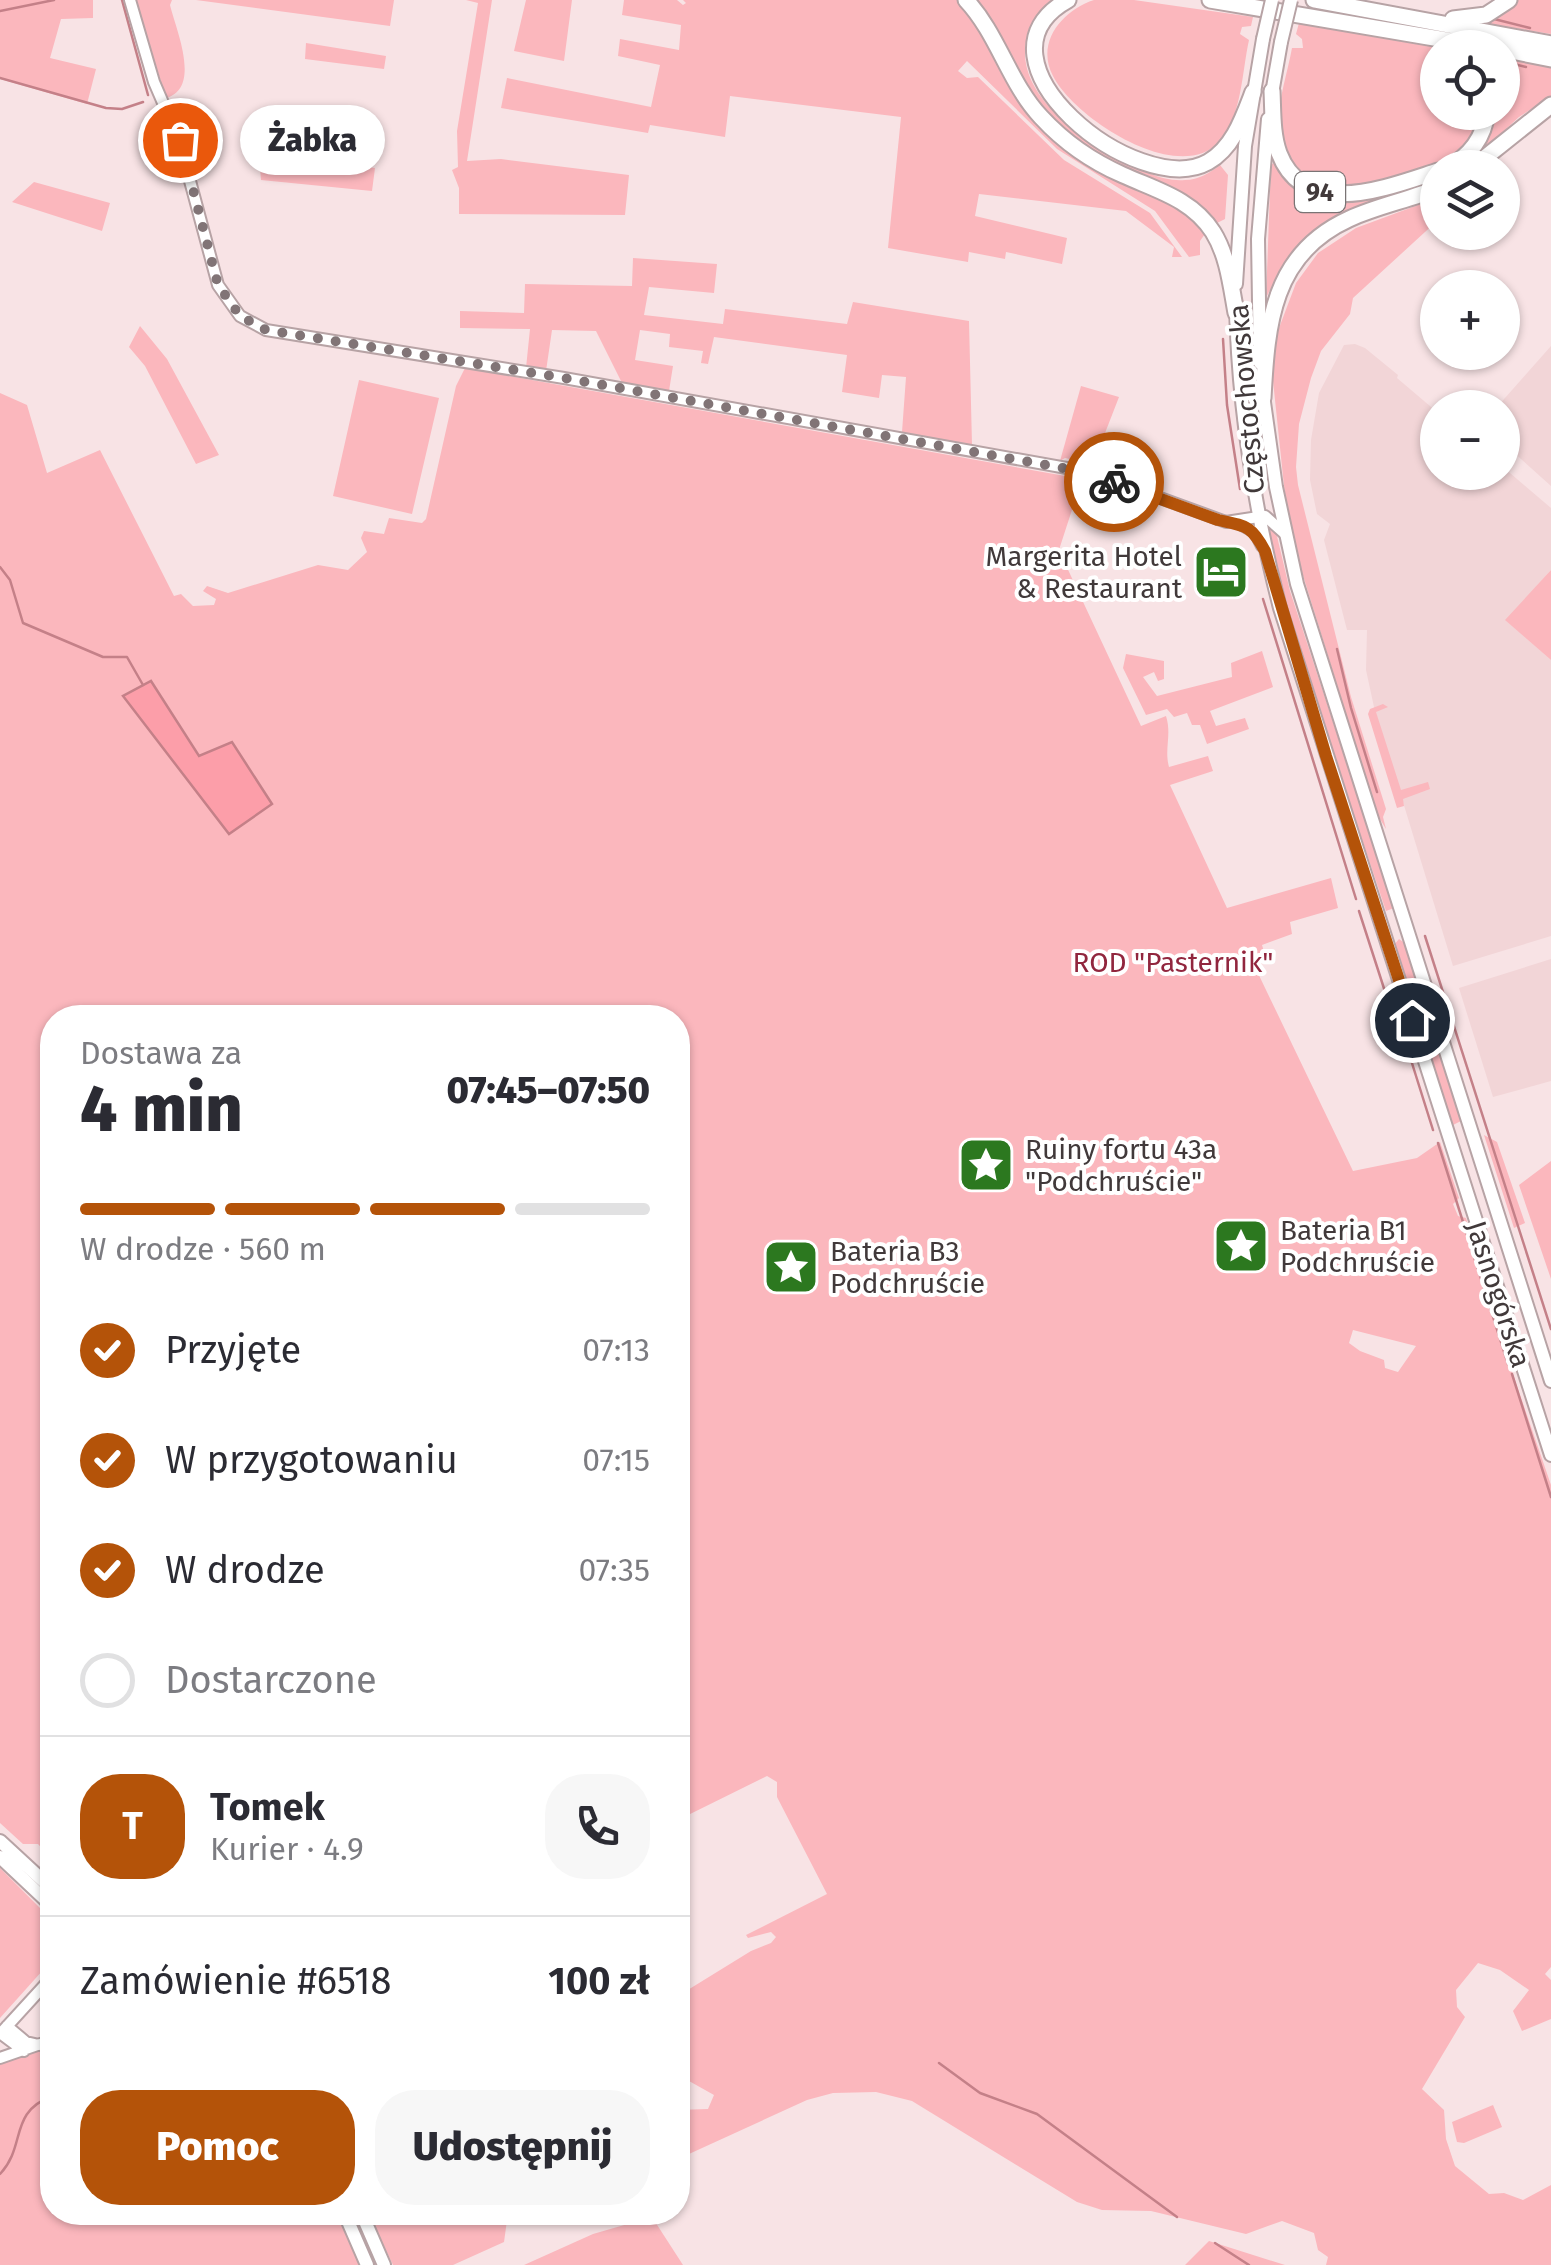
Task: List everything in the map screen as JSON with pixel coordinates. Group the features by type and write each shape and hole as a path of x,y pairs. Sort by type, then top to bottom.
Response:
{"highway":[{"path":"966,0 1024,96 1067,142 1122,175 1177,198 1198,214 1224,256 1236,314"},
{"path":"1068,0 1048,16 1038,35 1034,56 1039,78 1069,115 1118,150 1168,168 1184,170 1206,164 1234,136 1252,92"},
{"path":"1210,0 1551,44"},
{"path":"1314,0 1429,30"},
{"path":"1404,23 1478,17 1493,12 1508,0"},
{"path":"1404,23 1420,32"},
{"path":"1520,52 1551,58"},
{"name":"94","path":"1272,90 1274,132 1281,157 1290,172 1312,189 1331,195 1354,194 1420,177"},
{"path":"1495,150 1551,105"},
{"path":"1263,398 1265,350 1273,305 1301,255 1325,233 1350,218 1420,194"}],"main road":[{"name":"Częstochowska","path":"1272,0 1252,92 1238,208 1236,314 1244,428 1265,551 1329,767 1448,1133"},
{"name":"Częstochowska","path":"1291,0 1272,90 1258,240 1263,398 1286,539 1308,622 1470,1125"},
{"name":"Jasnogórska","path":"1470,1125 1551,1380"},
{"name":"Jasnogórska","path":"1448,1133 1551,1455"},
{"path":"1522,1367 1544,1360"},
{"path":"0,1841 40,1879"},
{"path":"0,1857 40,1895"},
{"path":"350,2225 367,2265"},
{"path":"366,2225 384,2265"}],"street":[{"path":"130,0 154,82 180,140 218,285 231,307 247,322 266,330 564,378 1095,474 1205,516 1234,521 1255,532 1265,551"},
{"path":"1234,521 1258,515 1276,522 1286,539"},
{"path":"4,2030 40,1990"},
{"path":"4,2030 40,2045"},
{"path":"4,2030 24,2052"},
{"path":"0,2058 40,2045"}],"shaded area":[{"path":"1344,345 1365,348 1420,398 1420,490 1520,490 1520,482 1551,508 1551,570 1506,620 1551,660 1551,936 1453,966 1374,707 1366,670 1367,630 1347,630 1324,540 1330,524 1317,514 1310,480 1311,440 1319,393"},
{"path":"1551,346 1551,486 1520,458 1520,390 1512,390"},
{"path":"151,681 199,756 232,742 272,804 229,834 123,696"},
{"path":"1551,959 1551,1081 1493,1097 1459,988"}],"green space":[{"path":"0,0 93,0 93,18 61,19 50,58 96,69 87,104 0,79"},
{"path":"135,0 172,0 185,71 177,92 166,98"},
{"path":"196,0 394,0 390,26"},
{"path":"466,0 492,0 467,161 501,159 629,175 625,215 459,214 459,188 452,170 458,167 457,131 478,3"},
{"path":"526,0 572,0 564,61 514,51"},
{"path":"624,0 677,0 683,5 683,0 960,0 1044,126 1179,205 1207,231 1200,241 1200,255 1189,257 1155,211 1057,149 967,61 958,71 967,78 978,77 1064,160 1150,213 1182,257 1172,257 1174,247 1126,211 979,194 975,216 1067,238 1062,264 1006,252 1005,259 969,252 968,262 888,248 901,117 730,96 725,137 650,125 648,133 501,108 507,78 651,107 660,65 618,56 620,39 679,50 681,25 622,15"},
{"path":"975,0 1051,0 1032,25 1025,48 1028,71 1038,93 1097,146 1151,174 1190,180 1220,165 1228,175 1225,219 1215,224 1115,168 1068,135 1030,95"},
{"path":"1094,0 1134,0 1253,17 1251,26 1242,27 1240,34 1249,40 1240,93 1227,132 1219,142 1201,154 1154,152 1104,127 1064,93 1048,63 1050,40 1063,19"},
{"path":"1516,0 1551,0 1551,34 1476,22"},
{"path":"1299,23 1420,44 1420,130 1476,132 1462,150 1420,150 1420,171 1347,187 1319,186 1306,179 1286,154 1279,129 1292,48 1303,48 1302,39 1296,34"},
{"path":"306,43 386,56 384,69 305,59"},
{"path":"1520,60 1551,67 1551,96 1520,116"},
{"path":"1481,130 1505,130 1483,150 1469,150"},
{"path":"288,155 375,168 372,191 261,180 259,156"},
{"path":"1277,163 1307,192 1420,178 1420,187 1357,208 1317,231 1282,269 1266,298 1271,164"},
{"path":"34,182 110,203 102,231 12,202"},
{"path":"1420,204 1420,237 1353,298 1350,314 1321,351 1299,424 1296,467 1351,697 1386,809 1386,829 1377,814 1301,569 1286,505 1270,352 1296,283 1318,253 1356,228"},
{"path":"633,258 717,264 714,293 649,287 644,315 723,324 725,309 847,324 853,302 969,321 972,445 902,432 906,377 882,375 879,398 842,392 847,355 714,337 708,364 701,363 703,351 669,347 670,334 640,330 635,360 673,366 669,391 622,383 596,331 552,330 546,371 526,368 530,329 460,328 460,311 524,313 525,284 632,286"},
{"path":"140,326 167,359 219,455 196,464 145,366 129,347"},
{"name":"ROD \"Pasternik\"","path":"465,368 1082,479 1057,556 1063,559 1141,726 1166,716 1169,767 1208,756 1213,771 1170,785 1227,908 1331,878 1338,908 1290,922 1292,934 1262,945 1267,962 1255,967 1353,1171 1417,1158 1440,1142 1459,1198 1453,1204 1458,1216 1466,1218 1506,1354 1551,1485 1551,1967 1545,1974 1551,1980 1551,2019 1522,2031 1513,2011 1529,1990 1500,1970 1478,1963 1456,1990 1457,2007 1465,2017 1422,2089 1444,2110 1446,2139 1455,2166 1489,2194 1504,2193 1523,2200 1551,2185 1551,2265 1326,2265 1328,2257 1318,2250 1314,2233 1282,2221 1246,2234 1151,2211 1102,2210 1077,2202 912,2101 876,2092 833,2093 807,2100 690,2154 690,2110 708,2109 714,2095 690,2082 690,1989 776,1937 771,1932 748,1938 746,1935 827,1894 777,1797 777,1782 767,1776 690,1814 690,1005 40,1005 40,1846 23,1844 0,1823 0,393 27,405 47,473 100,450 174,596 181,594 193,606 214,605 216,599 203,591 207,586 228,593 318,565 348,570 367,552 361,538 364,531 384,534 389,518 422,523 456,386","holes":["151,682 200,757 232,742 272,804 229,834 124,696","1353,1330 1416,1346 1398,1372 1385,1368 1384,1360 1349,1343"]},
{"path":"359,380 439,398 412,514 333,496"},
{"path":"1081,386 1119,397 1093,464 1065,458 1060,461"},
{"path":"1266,522 1276,532 1290,591 1394,908 1386,911 1306,670"},
{"path":"1551,570 1551,660 1505,620"},
{"path":"1262,651 1273,687 1210,711 1216,726 1245,718 1249,729 1207,744 1200,725 1192,725 1187,713 1174,717 1167,709 1146,715 1123,668 1126,654 1164,661 1164,679 1158,681 1154,672 1143,677 1157,696 1232,677 1231,663"},
{"path":"1383,704 1388,707 1376,712 1401,790 1428,782 1430,789 1403,799 1404,806 1397,808 1368,714 1370,709"},
{"path":"1399,939 1406,944 1461,1116 1461,1121 1451,1126 1394,945"},
{"path":"1484,1135 1497,1142 1525,1223 1514,1228"},
{"path":"1551,1161 1551,1279 1519,1185"},
{"path":"0,1868 40,1908 40,1973 0,2018"},
{"path":"40,2050 40,2225 342,2225 360,2265 0,2265 0,2062"},
{"path":"1493,2105 1502,2127 1464,2143 1457,2142 1452,2122"},
{"path":"374,2225 506,2225 504,2242 453,2265 393,2265"},
{"path":"624,2225 657,2225 683,2265 524,2265 593,2234"},
{"path":"1209,2241 1285,2265 1185,2265"}],"waterway":[{"path":"0,11 54,0"},
{"path":"122,0 148,95"},
{"path":"1494,19 1530,28"},
{"path":"1520,66 1526,67"},
{"path":"0,78 106,108 122,109 143,102"},
{"path":"1223,339 1227,405 1240,489"},
{"path":"0,567 10,580 23,623 103,657 127,657 143,685"},
{"path":"1263,599 1356,899"},
{"path":"1337,649 1377,792"},
{"path":"1359,911 1392,1022 1411,1060 1433,1130"},
{"path":"1425,936 1551,1329"},
{"path":"1438,1143 1508,1364"},
{"path":"1512,1374 1551,1497"},
{"path":"939,2063 980,2093 1037,2114 1177,2217"},
{"path":"0,2174 13,2152 23,2121 40,2102"},
{"path":"1215,2243 1249,2265"}],"way so far":[{"path":"180,140 218,285 240,316 266,330 564,378 1085,472 1114,482"}],"place":[{"name":"Żabka","path":"180,140"},
{"name":"Margerita Hotel & Restaurant","path":"1221,572"},
{"name":"Ruiny fortu 43a \"Podchruście\"","path":"986,1165"},
{"name":"Bateria B1 Podchruście","path":"1241,1246"},
{"name":"Bateria B3 Podchruście","path":"791,1267"}],"route":[{"path":"1114,482 1218,520 1234,521 1255,532 1265,551 1326,756 1412,1020"}]}
